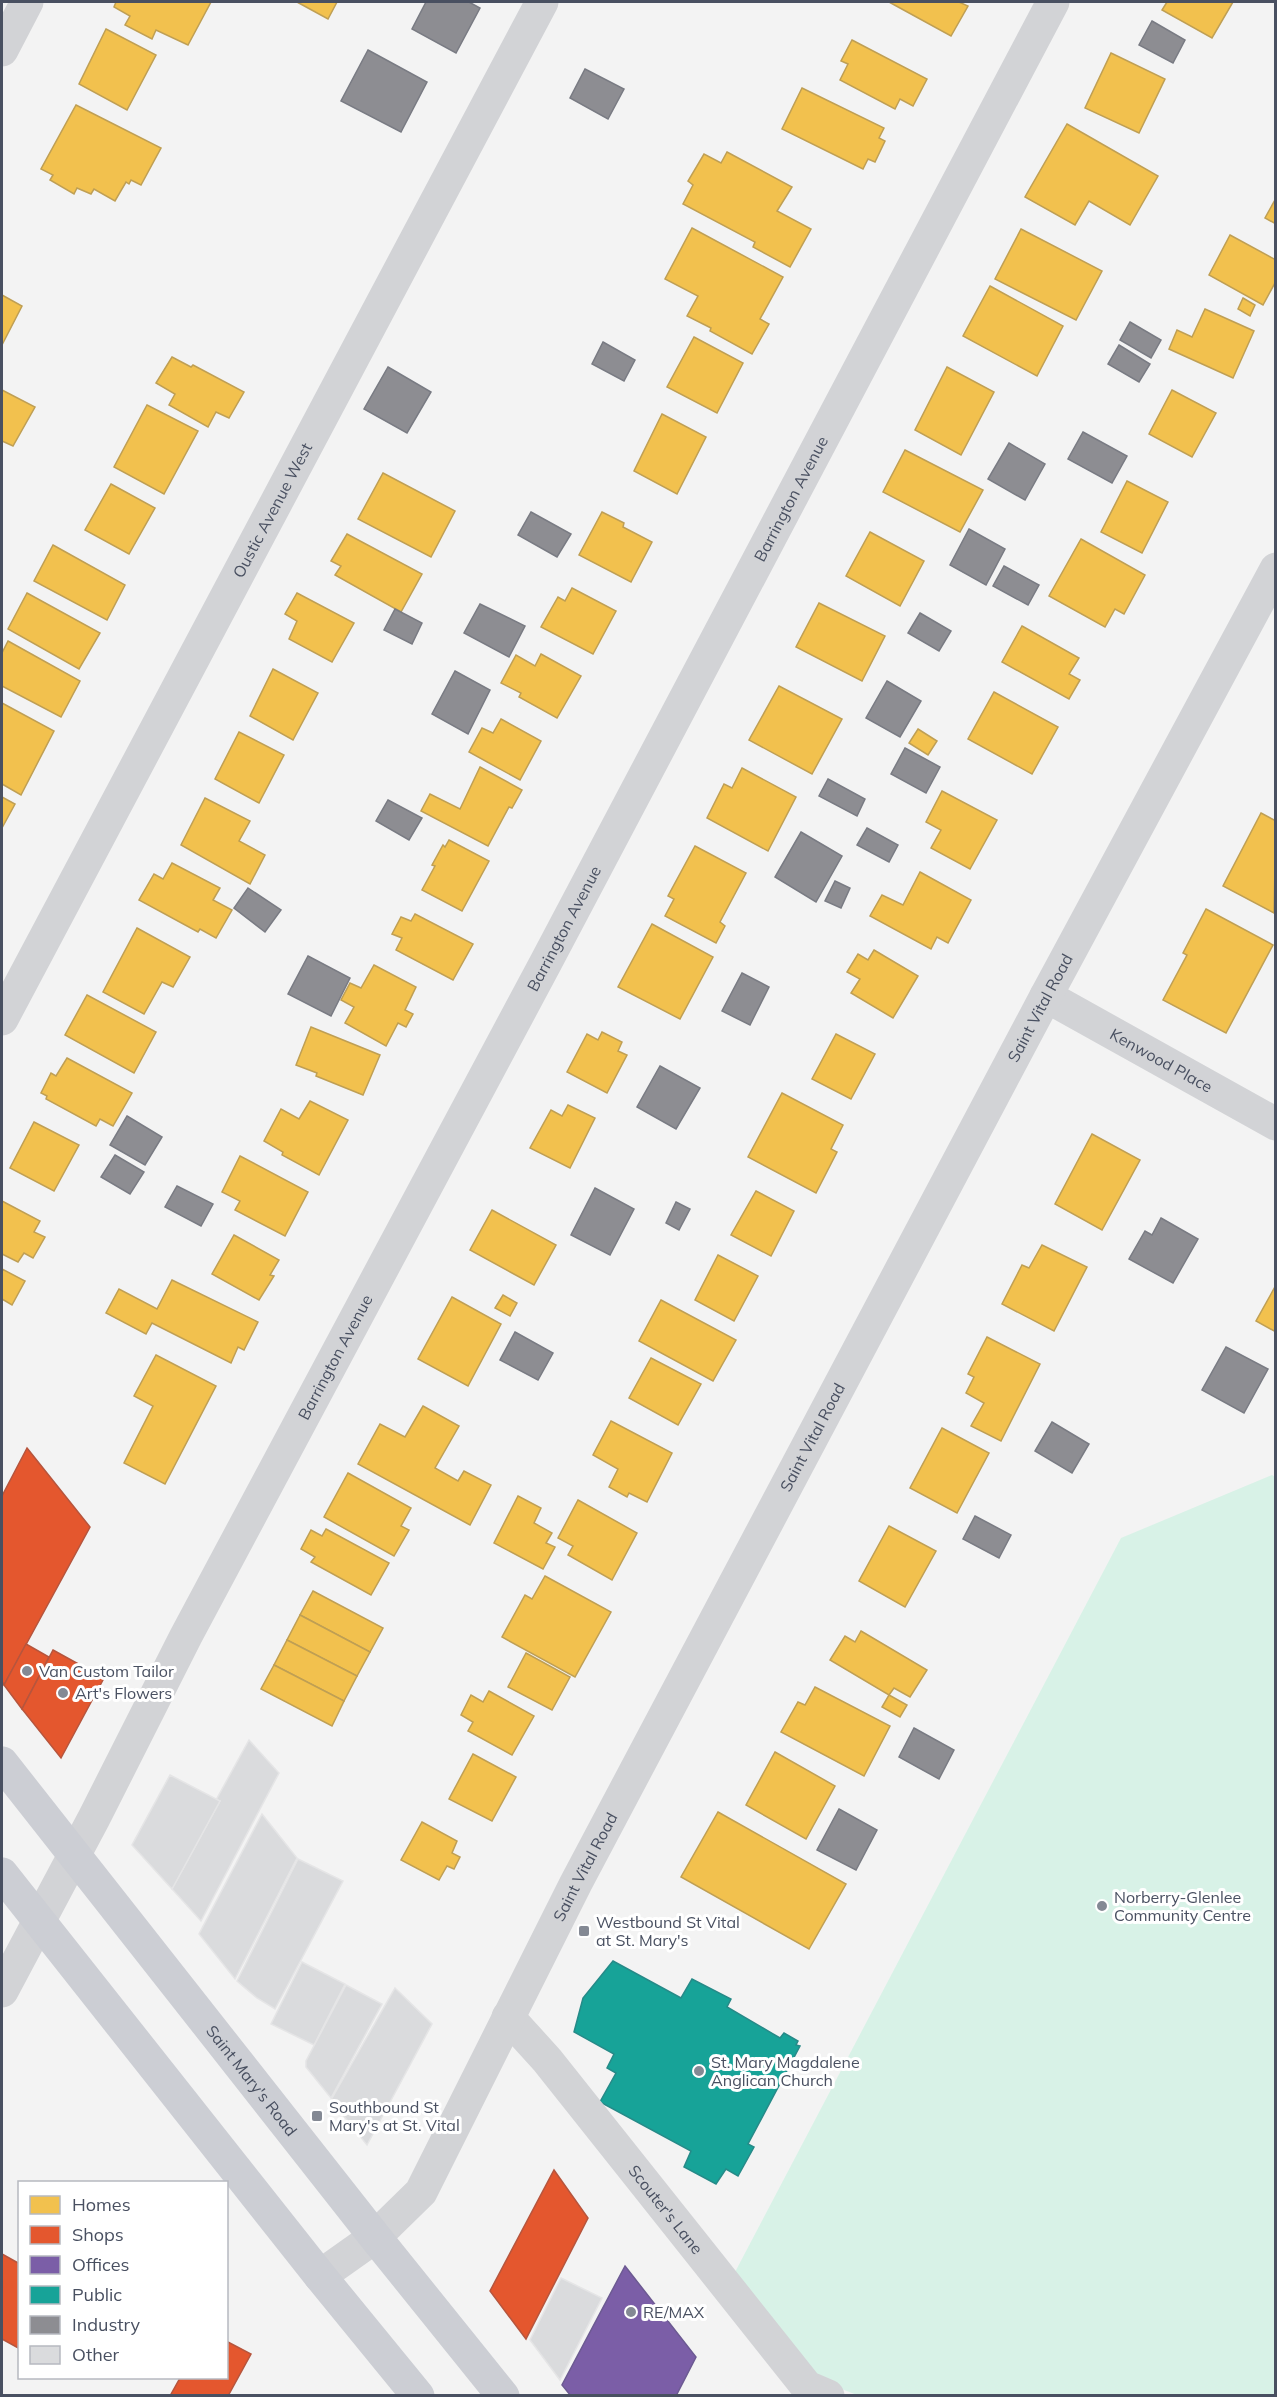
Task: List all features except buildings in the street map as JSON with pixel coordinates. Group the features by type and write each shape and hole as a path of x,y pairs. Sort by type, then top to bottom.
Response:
{"main road":[{"name":"Saint Mary's Road","path":"2,1763 503,2396"},
{"path":"2,1874 320,2276 418,2396"}],"street":[{"path":"2,50 27,2"},
{"name":"Oustic Avenue West","path":"2,1019 542,2"},
{"name":"Barrington Avenue","path":"2,1991 186,1636 540,975 1053,2"},
{"name":"Saint Vital Road","path":"320,2276 375,2237 422,2192 582,1873 1046,996 1275,569"},
{"name":"Kenwood Place","path":"1046,996 1275,1124"},
{"name":"Scouter's Lane","path":"508,2017 547,2060 807,2387 828,2396"}],"green space":[{"name":"Norberry-Glenlee Community Centre","path":"1272,1475 1275,1477 1275,2395 857,2395 814,2378 734,2274 1121,1538"}],"place":[{"name":"Van Custom Tailor","path":"27,1671"},
{"name":"Art's Flowers","path":"63,1693"},
{"name":"Norberry-Glenlee Community Centre","path":"1102,1906"},
{"name":"Westbound St Vital at St. Mary's","path":"584,1931"},
{"name":"St. Mary Magdalene Anglican Church","path":"699,2071"},
{"name":"Southbound St Mary's at St. Vital","path":"317,2116"},
{"name":"RE/MAX","path":"631,2312"}]}
